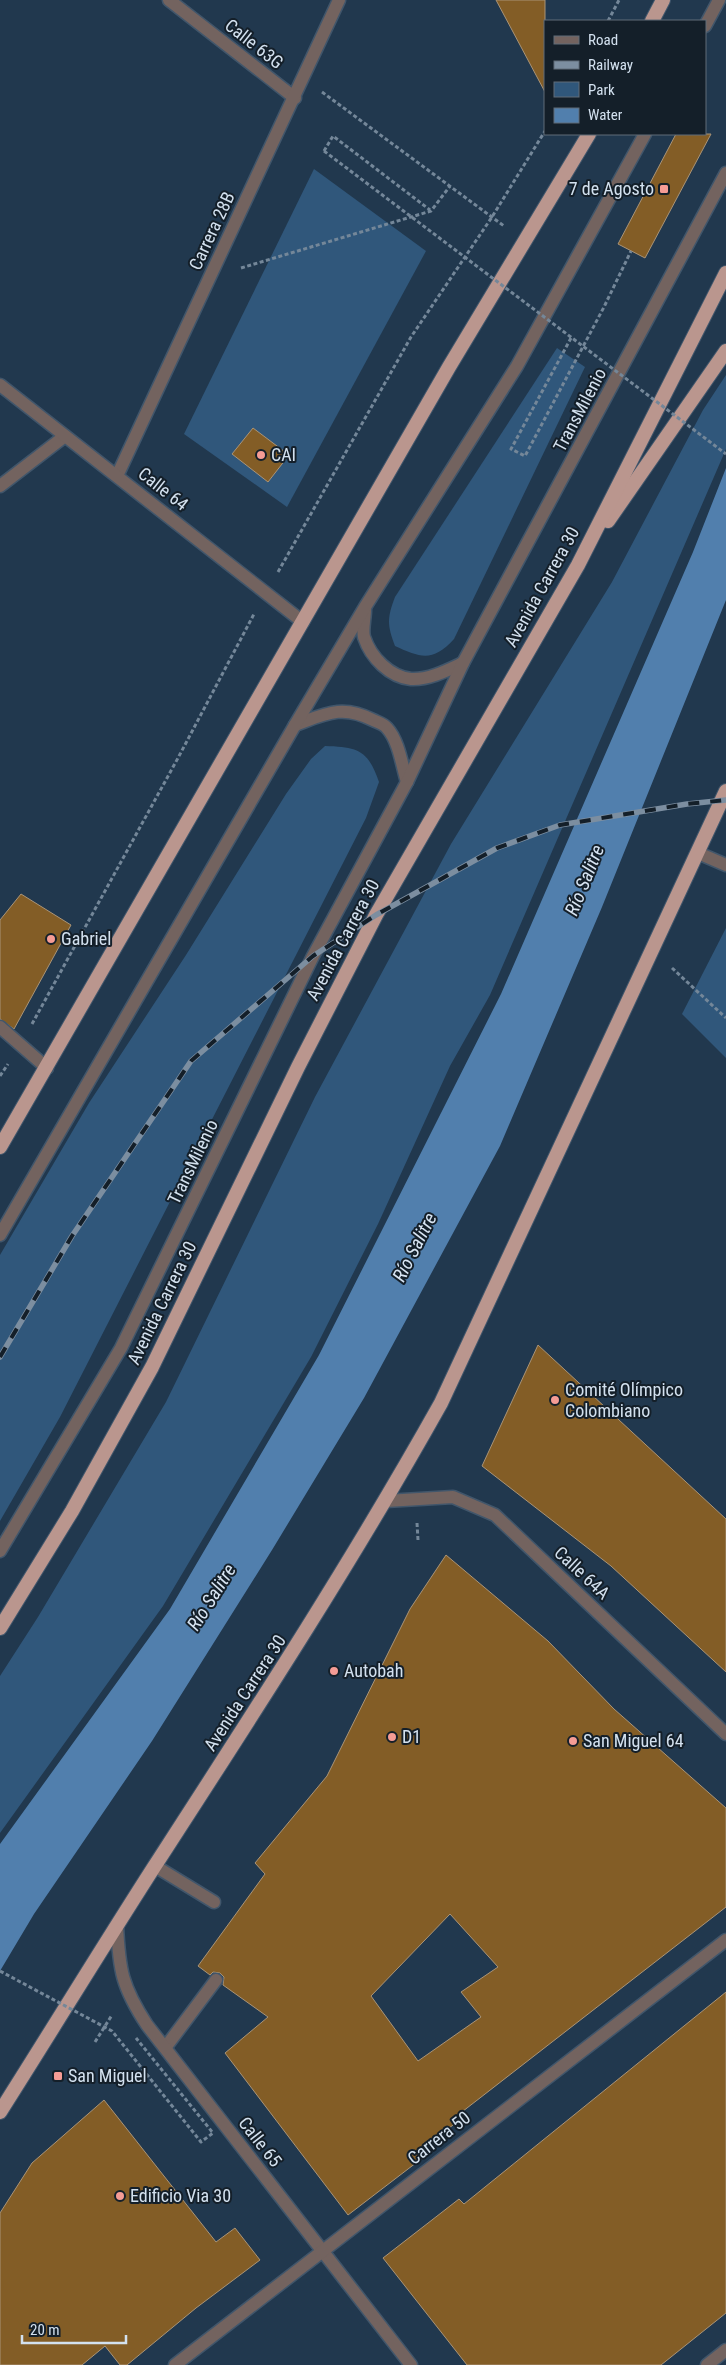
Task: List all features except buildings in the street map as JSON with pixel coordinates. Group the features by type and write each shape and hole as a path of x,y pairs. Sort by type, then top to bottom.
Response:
{"highway":[{"path":"653,20 663,0"},
{"path":"0,1147 449,367 588,135"},
{"name":"Avenida Carrera 30","path":"0,1628 72,1511 152,1367 298,1068 376,915 578,565 726,273"},
{"path":"578,565 726,351"},
{"name":"Avenida Carrera 30","path":"0,2112 117,1925 313,1622 386,1501 441,1403 726,791"}],"street":[{"name":"Calle 63G","path":"169,0 295,98"},
{"name":"Carrera 28B","path":"117,476 295,98 339,0"},
{"path":"706,24 719,0"},
{"path":"0,1235 365,607 517,366 644,135"},
{"name":"TransMilenio","path":"0,1551 121,1348 313,956 407,782 463,663 726,173"},
{"name":"Calle 64","path":"0,385 303,622"},
{"path":"0,486 65,436"},
{"path":"365,607 364,636 375,658 393,675 412,679 439,674 463,663"},
{"path":"295,725 330,712 350,711 366,716 387,727 398,748 407,782"},
{"path":"698,853 726,865"},
{"path":"0,1027 47,1068"},
{"name":"Calle 64A","path":"386,1501 453,1497 495,1515 726,1734"},
{"path":"155,1866 214,1902"},
{"name":"Calle 65","path":"117,1925 119,1961 123,1982 133,2003 165,2048 411,2365"},
{"name":"Carrera 50","path":"175,2365 726,1940"},
{"path":"165,2048 216,1980"},
{"path":"708,2365 726,2350"}],"path":[{"path":"609,20 619,0"},
{"path":"303,79 526,241"},
{"path":"431,210 333,136 324,151 726,454"},
{"path":"210,278 431,210 450,186"},
{"path":"571,338 511,449 525,456 604,307 631,251"},
{"path":"671,967 726,1018"},
{"path":"0,1971 112,2031 201,2142 213,2134 136,2038"},
{"path":"95,2042 113,2012"}],"green space":[{"path":"314,169 426,251 287,507 184,434"},
{"path":"557,348 585,367 454,639 440,651 426,656 395,646 389,622 390,611 395,597"},
{"path":"726,375 726,449 490,995 450,1066 378,1224 311,1357 163,1606 0,1833 0,1676 38,1617 166,1402 315,1097 451,844 612,582 703,410"},
{"path":"325,746 354,749 371,763 379,782 366,818 60,1417 0,1521 0,1255 89,1103 186,955 286,794 311,759"},
{"path":"726,928 726,1058 682,1014"}],"water":[{"name":"Río Salitre","path":"726,468 726,600 602,907 500,1146 364,1398 272,1550 152,1741 34,1914 0,1971 0,1844 170,1609 319,1355 501,994 693,552"}],"railway":[{"path":"0,1357 72,1236 191,1061 313,956 376,915 497,848 560,825 687,804 726,800"}],"place":[{"name":"7 de Agosto","path":"664,189"},
{"name":"CAI","path":"261,455"},
{"name":"Gabriel","path":"51,939"},
{"name":"Comité Olímpico Colombiano","path":"555,1400"},
{"name":"Autobah","path":"334,1671"},
{"name":"D1","path":"392,1737"},
{"name":"San Miguel 64","path":"573,1741"},
{"name":"San Miguel","path":"58,2076"},
{"name":"Edificio Via 30","path":"120,2196"}]}
